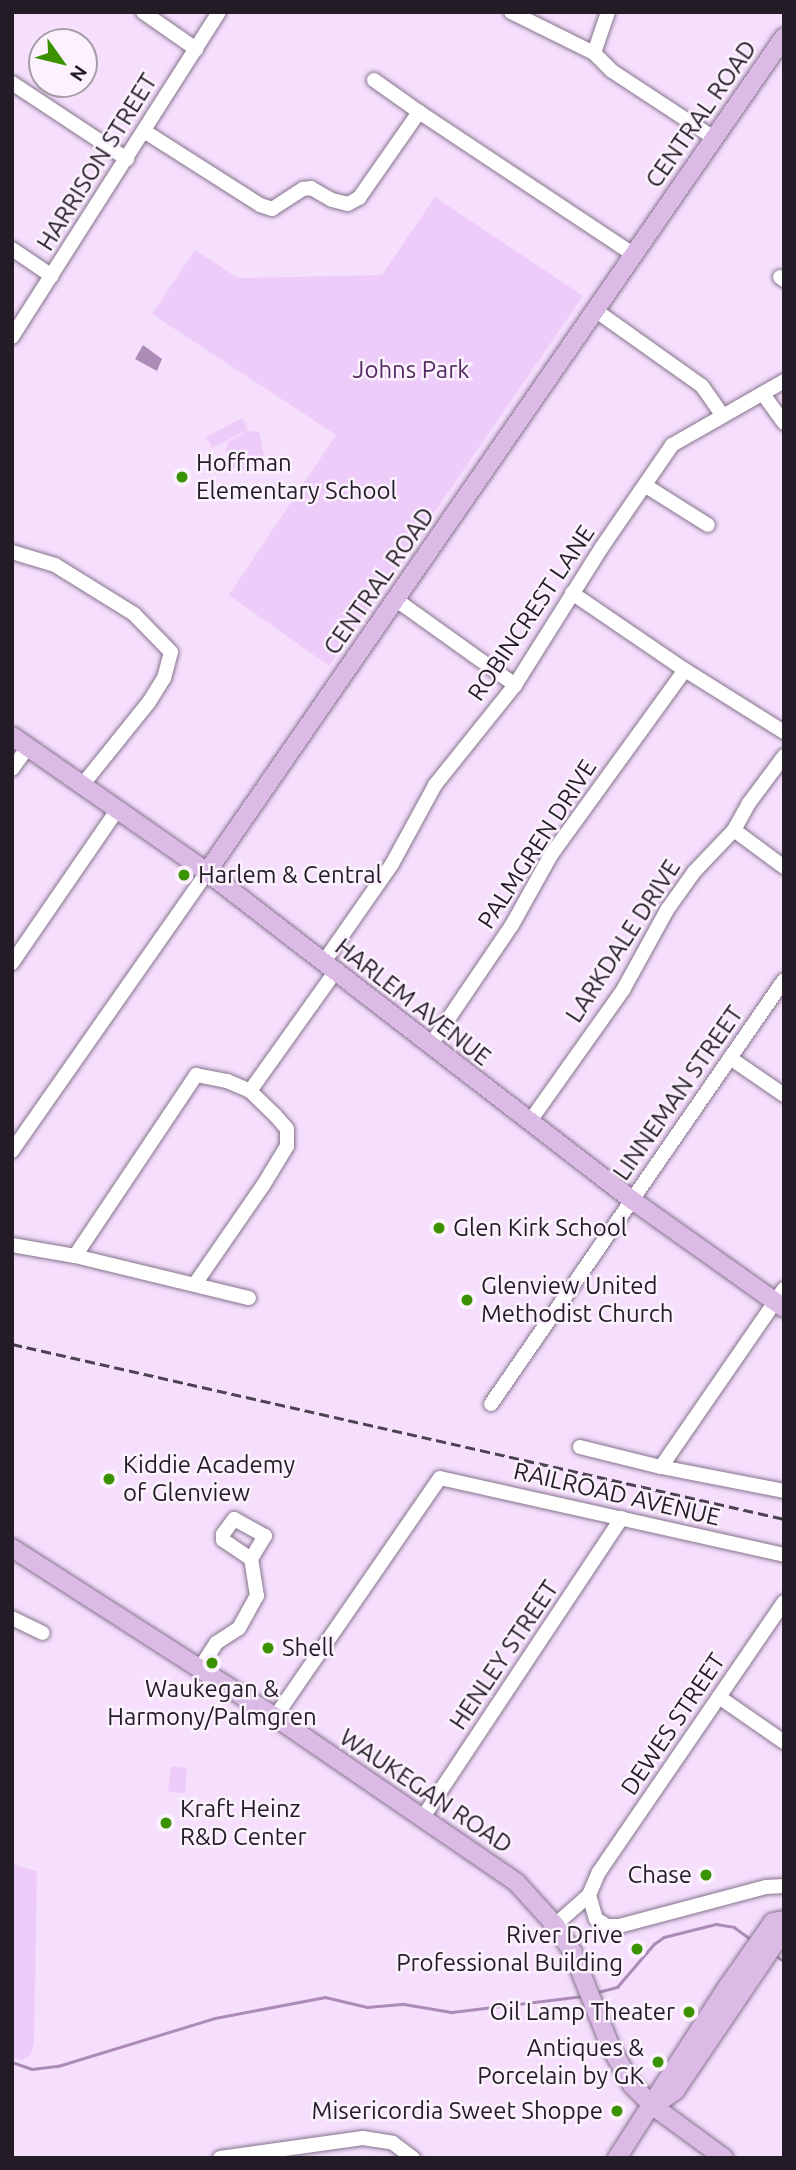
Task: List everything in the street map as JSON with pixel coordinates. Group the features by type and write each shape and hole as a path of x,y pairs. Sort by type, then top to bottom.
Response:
{"main road":[{"name":"CENTRAL ROAD","path":"207,872 784,37"},
{"name":"HARLEM AVENUE","path":"12,736 207,872 632,1200 781,1300"},
{"name":"WAUKEGAN ROAD","path":"12,1548 275,1717 517,1883 555,1925 588,1986 616,2057 632,2085 653,2106 724,2158"},
{"path":"617,2158 653,2106 676,2091 753,1962 780,1928"}],"street":[{"path":"143,12 196,48"},
{"name":"HARRISON STREET","path":"12,337 219,12"},
{"path":"510,12 594,53 612,71 714,138"},
{"path":"594,53 608,12"},
{"path":"373,80 634,255"},
{"path":"12,83 127,159"},
{"path":"144,131 260,205 272,209 303,188 312,188 348,204 359,198 419,111"},
{"path":"12,249 52,275"},
{"path":"595,310 702,386 722,415"},
{"name":"ROBINCREST LANE","path":"250,1091 329,967 436,785 515,685 572,593 672,445 784,381"},
{"path":"763,394 784,423"},
{"path":"646,485 708,525"},
{"path":"12,552 55,565 134,614 171,652 164,678 149,702 83,784"},
{"path":"572,593 685,670 784,732"},
{"path":"395,599 515,685"},
{"name":"PALMGREN DRIVE","path":"430,1046 512,925 571,826 685,670"},
{"path":"12,769 28,747"},
{"name":"LARKDALE DRIVE","path":"530,1121 623,990 681,891 734,830 749,803 784,756"},
{"path":"12,963 118,809"},
{"path":"734,830 784,867"},
{"name":"CENTRAL ROAD","path":"12,1151 207,872"},
{"name":"LINNEMAN STREET","path":"491,1404 784,980"},
{"path":"730,1058 784,1094"},
{"path":"75,1256 196,1074 250,1091 287,1129 287,1146 195,1284"},
{"path":"12,1245 75,1256 249,1298"},
{"path":"661,1467 781,1300"},
{"path":"580,1447 661,1467 784,1491"},
{"name":"RAILROAD AVENUE","path":"275,1717 440,1478 784,1555"},
{"name":"HENLEY STREET","path":"423,1817 622,1518"},
{"path":"200,1668 216,1643 236,1632 254,1604 256,1587 251,1559"},
{"name":"DEWES STREET","path":"555,1925 567,1906 599,1872 784,1602"},
{"path":"12,1618 43,1633"},
{"path":"719,1697 784,1742"},
{"name":"DEWES STREET","path":"555,1925 589,1895 599,1872"},
{"path":"589,1895 596,1919 607,1926 619,1926 766,1887 784,1886"},
{"path":"219,2158 363,2138 393,2143 412,2158"}],"green space":[{"name":"Johns Park","path":"435,197 583,296 329,666 229,595 336,435 152,314 195,250 238,278 382,275"},
{"path":"242,418 248,430 212,448 206,437"},
{"path":"248,431 259,432 264,456 249,469 241,470 229,465 226,451 228,442"},
{"path":"171,1766 187,1768 185,1793 168,1792"},
{"path":"12,1864 37,1871 34,2044 30,2055 22,2061 12,2057"}],"shaded area":[{"path":"143,345 162,359 157,371 135,359"}],"waterway":[{"path":"598,1992 617,1987 654,1944 664,1937 716,1924 734,1927 752,1940"},
{"path":"775,1955 784,1961"},
{"path":"12,2062 32,2069 58,2066 215,2018 325,1997 367,2007 404,2004 452,2012 585,1996"}],"railway":[{"path":"12,1344 784,1519"}],"place":[{"name":"Hoffman Elementary School","path":"182,477"},
{"name":"Harlem & Central","path":"184,875"},
{"name":"Glen Kirk School","path":"439,1228"},
{"name":"Glenview United Methodist Church","path":"467,1300"},
{"name":"Kiddie Academy of Glenview","path":"109,1479"},
{"name":"Shell","path":"268,1648"},
{"name":"Waukegan & Harmony/Palmgren","path":"212,1663"},
{"name":"Kraft Heinz R&D Center","path":"166,1823"},
{"name":"Chase","path":"706,1875"},
{"name":"River Drive Professional Building","path":"637,1949"},
{"name":"Oil Lamp Theater","path":"689,2012"},
{"name":"Antiques & Porcelain by GK","path":"658,2062"},
{"name":"Misericordia Sweet Shoppe","path":"617,2111"}]}
